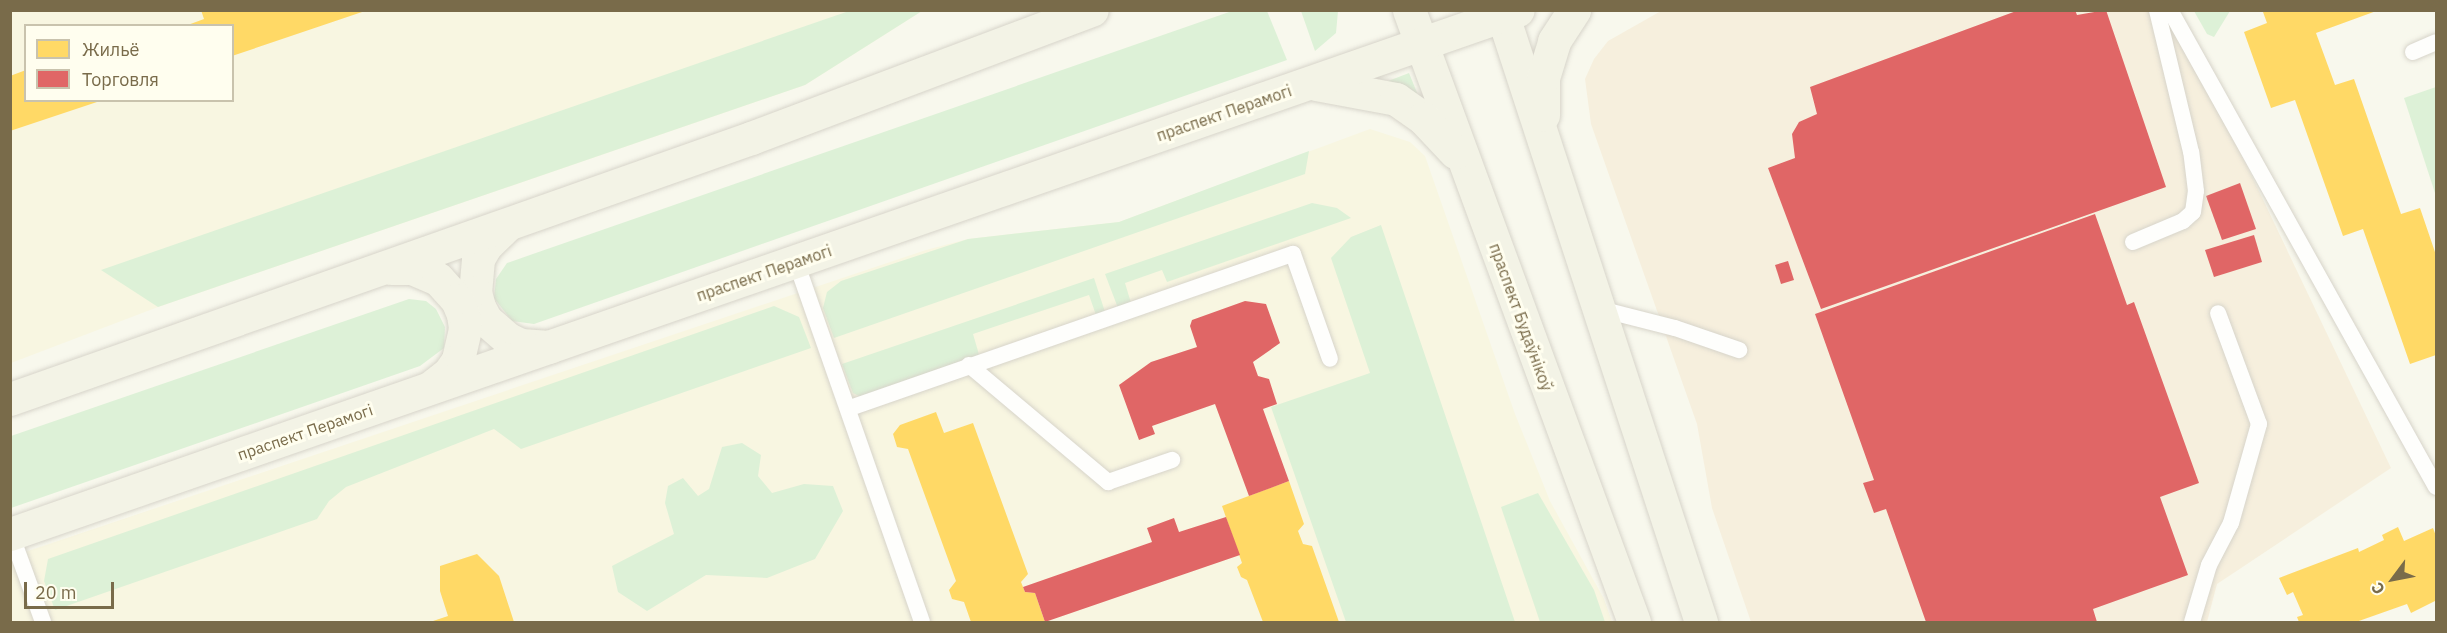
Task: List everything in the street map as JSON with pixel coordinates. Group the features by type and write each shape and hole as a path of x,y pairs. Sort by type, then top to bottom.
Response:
{"main road":[{"path":"10,399 510,224 1092,10"},
{"name":"праспект Будаўнікоў","path":"1409,10 1634,622"},
{"path":"1543,132 1543,78 1554,41 1574,10"},
{"path":"1507,12 1543,132 1701,622"},
{"name":"праспект Перамогі","path":"11,534 1311,83 1507,12"},
{"path":"1311,83 1396,99 1423,118 1463,161"},
{"path":"510,224 496,233 478,259 475,292 479,307 486,320 508,339 521,345 550,347"},
{"path":"383,269 412,268 438,279 457,300 463,314 465,329 458,360 438,384 424,391"}],"lane":[{"path":"2133,242 2182,221 2193,212 2196,191 2191,152 2157,10"},
{"path":"2170,10 2436,487"},
{"path":"2413,52 2436,42"},
{"path":"850,408 1293,254 1330,358"},
{"path":"796,262 850,408 922,622"},
{"path":"1600,309 1676,328 1739,351"},
{"path":"2192,622 2209,565 2231,523 2259,424 2218,313"},
{"path":"969,365 1108,482 1173,460"},
{"path":"11,534 43,622"}],"shaded area":[{"path":"11,11 922,11 805,85 158,307 11,363"},
{"path":"1661,11 2173,11 2391,468 2217,584 2207,622 1751,622 1712,508 1697,424 1591,124 1585,79 1594,59 1608,41"},
{"path":"1370,129 1410,142 1425,156 1515,414 1550,501 1604,599 1612,622 11,622 10,557 926,250 968,239 1119,222"}],"green space":[{"path":"849,11 922,11 805,85 158,307 101,270"},
{"path":"1232,11 1267,11 1287,60 534,324 512,321 494,298 496,279 507,263"},
{"path":"1301,11 1338,11 1336,33 1315,51"},
{"path":"2194,11 2230,11 2214,37 2207,34"},
{"path":"1409,73 1422,105 1378,85"},
{"path":"2436,87 2436,196 2404,98"},
{"path":"1309,151 1305,174 834,338 823,308 827,292 841,281 968,239 1119,222"},
{"path":"1312,203 1337,208 1351,218 1167,282 1162,270 1125,283 1131,303 1118,308 1105,274"},
{"path":"1381,225 1515,622 1346,622 1271,407 1370,373 1331,258 1351,237"},
{"path":"1094,278 1105,312 1096,315 1089,295 973,334 980,358 861,397 853,393 842,364"},
{"path":"409,299 426,301 436,309 445,327 444,348 420,366 11,508 11,436"},
{"path":"774,306 799,317 811,348 521,449 494,429 346,487 329,501 317,519 55,610 44,581 48,559"},
{"path":"742,443 761,455 758,476 772,493 804,484 833,486 843,511 815,559 767,578 706,575 647,611 618,592 612,566 674,534 665,503 668,486 683,478 698,496 709,489 722,447"},
{"path":"1538,493 1594,590 1605,622 1540,622 1501,507"}],"building: Жильё":[{"path":"201,10 365,10 234,55 234,24 190,24 204,19"},
{"path":"2269,10 2379,10 2316,33 2335,85 2354,79 2401,214 2420,208 2436,255 2436,355 2410,364 2363,229 2343,236 2295,100 2271,108 2244,32 2267,23 2263,12"},
{"path":"24,71 24,102 97,102 10,131 10,76"},
{"path":"936,412 944,433 973,423 1028,574 1021,582 1025,592 1035,593 1045,622 971,622 964,602 952,599 949,590 956,581 908,449 897,447 893,434 900,425"},
{"path":"1289,481 1304,524 1298,531 1303,544 1312,546 1339,622 1263,622 1247,580 1241,577 1237,567 1242,563 1222,506"},
{"path":"2398,527 2404,541 2433,528 2436,536 2435,601 2411,613 2407,604 2356,622 2299,622 2297,617 2303,615 2293,592 2287,595 2279,578 2358,548 2359,552 2384,540 2382,535"},
{"path":"477,554 499,576 514,622 430,622 448,616 440,591 440,566"}],"building: Торговля":[{"path":"2019,10 2075,10 2077,15 2106,10 2166,187 1821,309 1768,168 1795,158 1792,134 1799,122 1817,114 1810,87"},
{"path":"2240,183 2256,229 2222,240 2206,196"},
{"path":"2095,214 2127,305 2134,302 2199,483 2160,497 2188,575 2093,609 2097,622 1926,622 1886,509 1874,513 1863,483 1874,480 1815,314"},
{"path":"2254,235 2262,262 2214,277 2205,250"},
{"path":"1788,261 1794,280 1781,284 1775,265"},
{"path":"1245,301 1266,304 1280,343 1253,362 1258,376 1269,379 1277,404 1263,409 1289,481 1249,496 1215,404 1152,426 1155,434 1139,440 1119,385 1151,362 1197,347 1190,326 1192,320"},
{"path":"1226,517 1240,555 1045,622 1035,593 1025,592 1023,587 1152,542 1147,528 1174,518 1179,532"}]}
